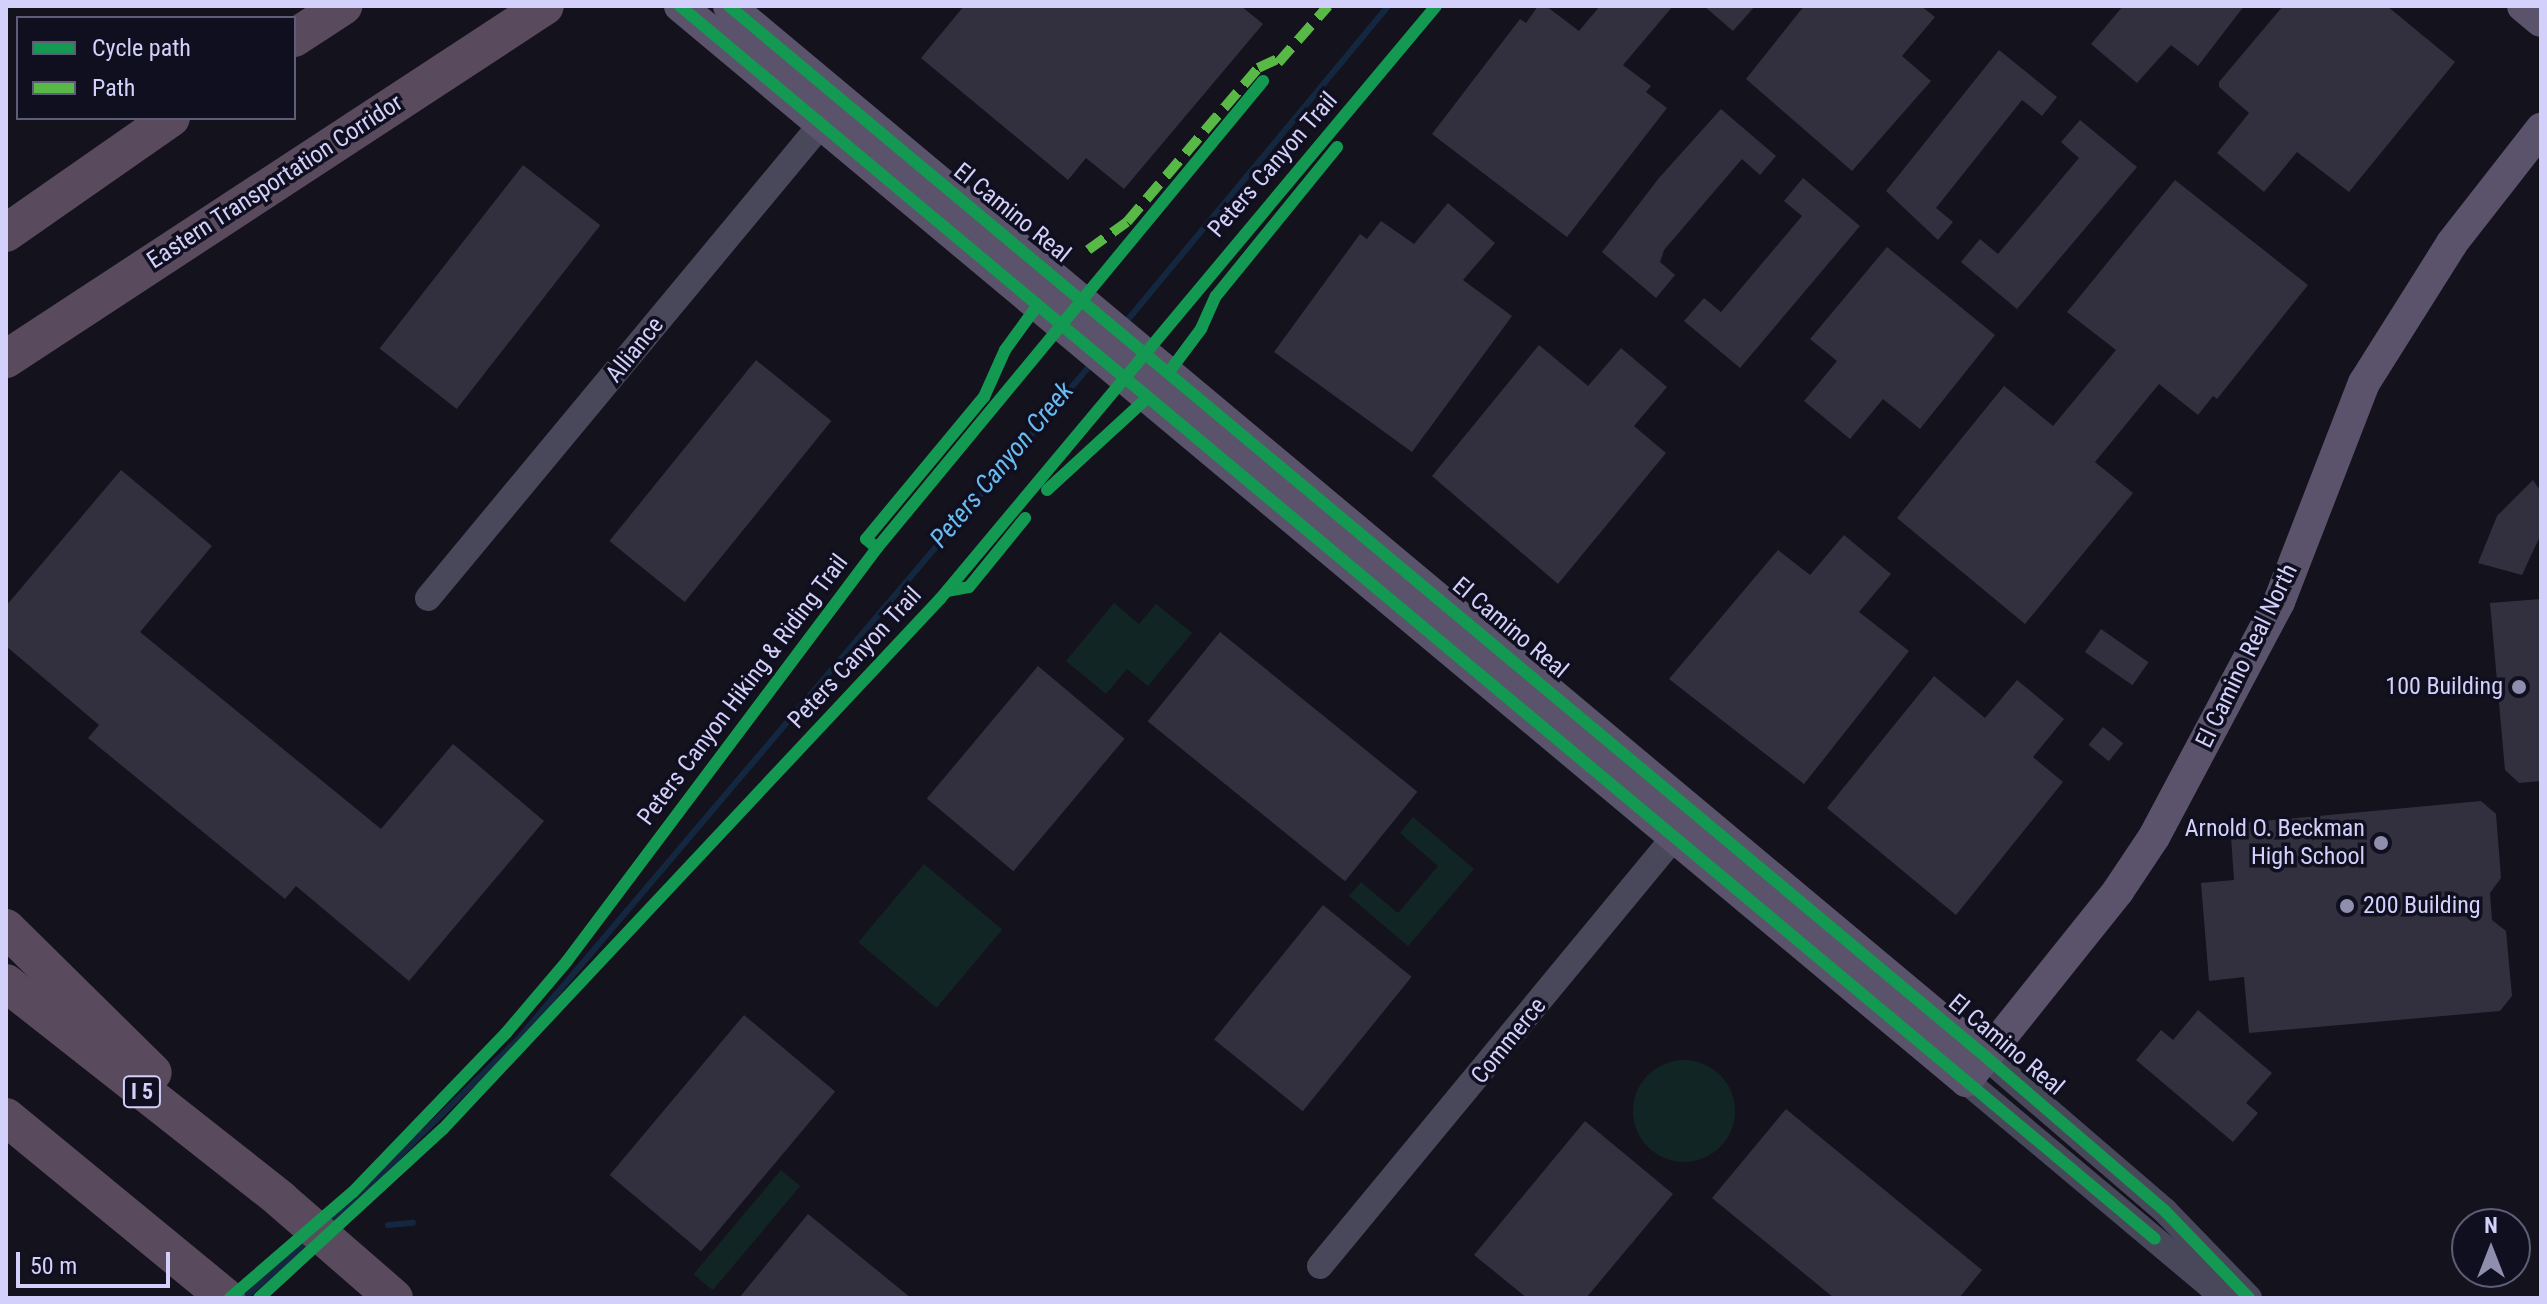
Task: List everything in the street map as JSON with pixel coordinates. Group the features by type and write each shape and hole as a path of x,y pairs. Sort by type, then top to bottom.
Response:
{"highway":[{"path":"296,37 343,6"},
{"name":"Eastern Transportation Corridor","path":"6,359 545,6"},
{"path":"6,233 168,120"},
{"path":"6,928 280,1199"},
{"name":"I 5","path":"6,983 280,1199 391,1296"},
{"path":"6,1117 226,1298"}],"main road":[{"name":"El Camino Real","path":"729,6 831,112 1056,321 1685,824"},
{"path":"2523,6 2541,21"},
{"name":"El Camino Real","path":"685,10 831,112 1077,295 1153,357 1685,824 1976,1069"},
{"name":"El Camino Real North","path":"1976,1069 2118,891 2154,837 2279,602 2364,383 2452,243 2541,129"}],"street":[{"name":"Alliance","path":"428,598 831,112"},
{"name":"Commerce","path":"1320,1266 1685,824"},
{"name":"El Camino Real","path":"1976,1069 2225,1298"},
{"name":"El Camino Real","path":"1976,1069 2165,1211 2249,1298"}],"green space":[{"path":"1114,603 1139,624 1156,604 1192,633 1148,686 1127,669 1106,694 1066,661"},
{"path":"1413,817 1474,869 1408,946 1349,896 1361,882 1398,913 1438,866 1400,833"},
{"path":"924,864 1002,930 937,1008 858,942"},
{"path":"1684,1060 1703,1064 1720,1075 1731,1092 1735,1111 1731,1130 1720,1147 1703,1158 1684,1162 1665,1158 1648,1147 1637,1130 1633,1111 1637,1092 1648,1075 1665,1064"},
{"path":"781,1170 800,1186 713,1290 694,1274"}],"building":[{"path":"964,6 1241,6 1263,24 1124,189 1086,158 1068,180 921,58"},
{"path":"1538,6 1546,6 1579,31 1600,6 1673,6 1623,65 1651,86 1646,92 1667,108 1567,237 1432,134 1520,19 1526,23"},
{"path":"1704,6 1755,6 1733,31"},
{"path":"1804,6 1921,6 1935,17 1902,56 1931,81 1852,171 1746,79"},
{"path":"2123,6 2244,6 2198,66 2171,45 2137,83 2091,44"},
{"path":"2283,6 2387,6 2455,62 2349,192 2297,152 2264,192 2217,153 2249,113 2219,87 2219,82"},
{"path":"1999,50 2057,97 2042,116 2022,100 1936,208 1953,222 1938,240 1886,191"},
{"path":"1721,109 1776,156 1760,175 1742,159 1664,250 1660,262 1675,275 1656,298 1602,252 1659,178"},
{"path":"2080,120 2137,167 2017,309 1961,262 1980,239 1998,254 2079,158 2061,142"},
{"path":"523,165 600,225 457,409 380,349"},
{"path":"1803,178 1860,226 1740,368 1684,321 1704,298 1721,312 1802,216 1784,201"},
{"path":"2175,180 2308,285 2217,399 2213,396 2198,415 2159,384 2095,462 2133,493 2025,624 1897,518 2004,386 2053,426 2116,350 2067,312"},
{"path":"1448,203 1495,243 1463,280 1512,316 1412,452 1274,352 1360,234 1367,239 1381,221 1414,244"},
{"path":"1887,247 1995,335 1920,429 1883,399 1850,439 1804,401 1837,361 1810,339"},
{"path":"1539,345 1588,386 1621,348 1667,387 1634,426 1666,453 1558,584 1432,476"},
{"path":"756,360 831,421 685,602 609,541"},
{"path":"121,470 212,546 140,632 381,829 453,744 544,821 409,981 296,886 285,899 88,738 99,725 6,646 6,606"},
{"path":"2533,480 2541,492 2541,534 2522,575 2478,563 2497,516"},
{"path":"1844,535 1891,574 1859,612 1909,651 1804,784 1669,679 1778,550 1810,575"},
{"name":"100 Building","path":"2541,599 2541,781 2519,783 2505,770 2490,603"},
{"path":"2101,629 2149,662 2132,685 2085,652"},
{"path":"1220,632 1417,792 1345,881 1148,721"},
{"path":"1038,666 1125,739 1013,871 927,799"},
{"path":"1934,676 1985,718 2017,680 2064,719 2033,757 2063,782 1956,915 1827,808"},
{"path":"2103,727 2123,743 2109,761 2089,745"},
{"name":"200 Building","path":"2481,801 2496,814 2501,878 2490,893 2492,920 2506,931 2512,996 2500,1011 2249,1033 2244,977 2209,981 2201,883 2234,880 2231,837 2242,836 2241,823"},
{"path":"1323,905 1412,977 1303,1111 1214,1039"},
{"path":"2198,1010 2272,1073 2246,1103 2258,1113 2233,1142 2136,1060 2161,1030 2173,1040"},
{"path":"744,1015 835,1091 701,1252 610,1175"},
{"path":"1786,1109 1982,1270 1959,1298 1834,1298 1712,1198"},
{"path":"1585,1121 1673,1194 1586,1298 1527,1298 1474,1255"},
{"path":"808,1214 911,1298 739,1298"}],"waterway":[{"name":"Peters Canyon Creek","path":"1125,323 1388,6"},
{"name":"Peters Canyon Creek","path":"329,1225 519,1038 1092,363"},
{"path":"388,1225 413,1223"},
{"name":"Peters Canyon Creek","path":"244,1298 311,1240"}],"marked path":[{"path":"1278,63 1328,6"},
{"path":"1088,250 1127,222 1258,68 1284,56"}],"cycle path":[{"path":"680,6 2155,1239"},
{"path":"729,6 1986,1057 2165,1211 2249,1298"},
{"name":"Peters Canyon Trail","path":"259,1298 443,1129 940,599 1436,6"},
{"name":"Peters Canyon Hiking & Riding Trail","path":"230,1298 353,1192 506,1033 567,961 877,548 1263,81"},
{"path":"1169,372 1201,329 1216,296 1337,147"},
{"path":"877,548 866,539 984,397 1005,350 1037,306"},
{"path":"1047,490 1148,397"},
{"path":"947,591 969,587 1025,518"}],"place":[{"name":"100 Building","path":"2519,687"},
{"name":"Arnold O. Beckman High School","path":"2381,843"},
{"name":"200 Building","path":"2347,906"}]}
